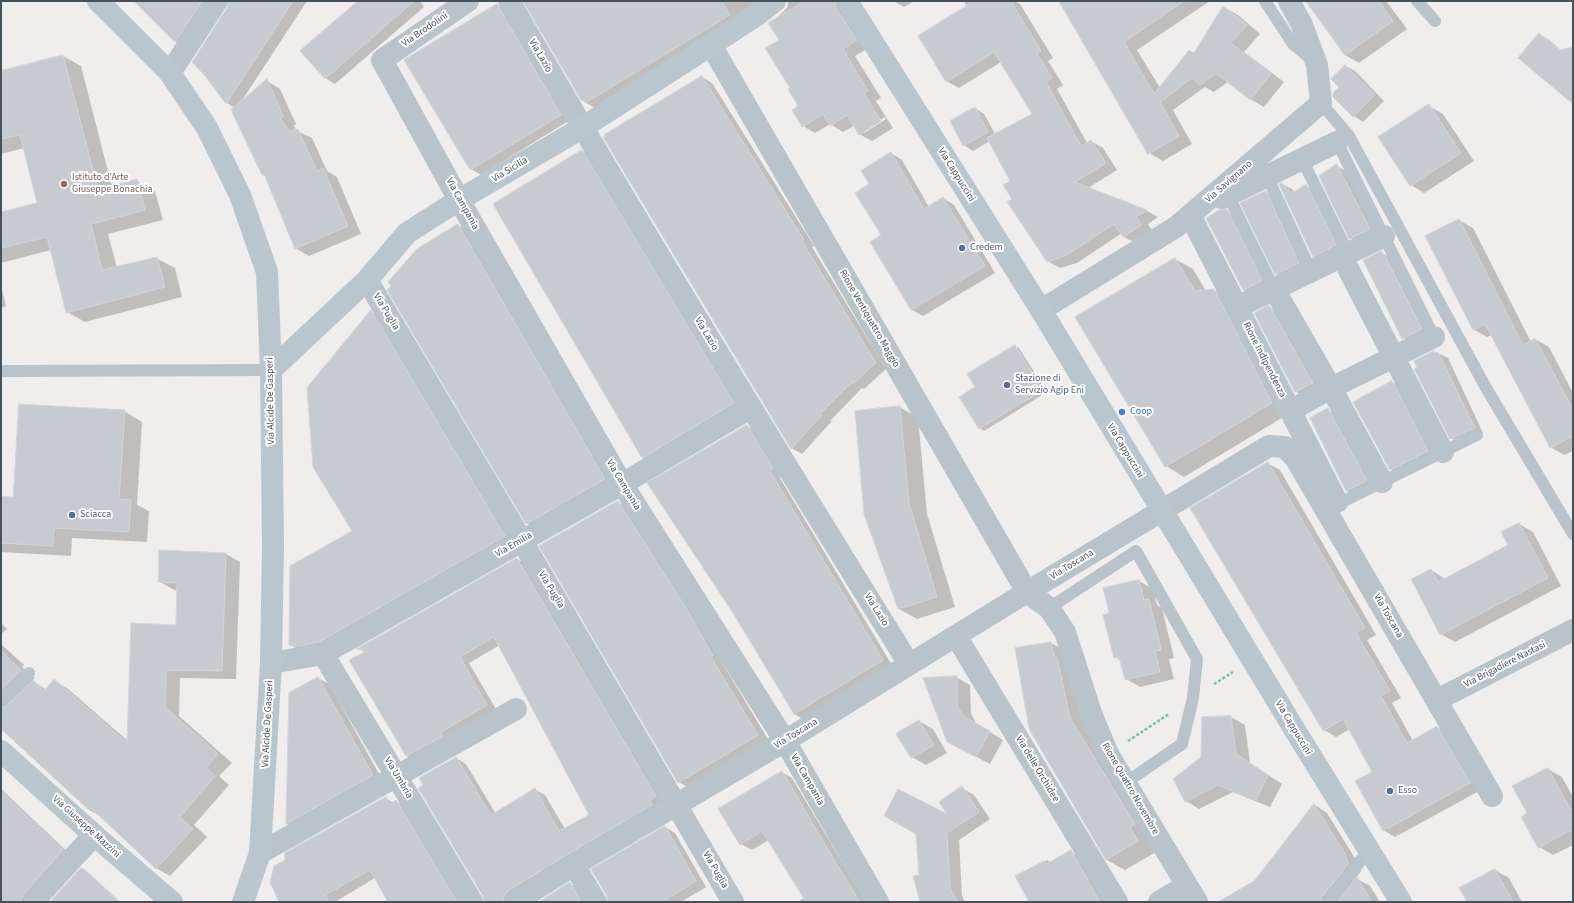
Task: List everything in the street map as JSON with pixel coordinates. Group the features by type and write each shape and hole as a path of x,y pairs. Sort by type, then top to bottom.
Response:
{"street":[{"name":"Via Alcide De Gasperi","path":"98,1 170,73 207,128 240,195 267,272 271,370 273,547 271,663 260,853 243,902"},
{"path":"170,73 217,1"},
{"name":"Via Brodolini","path":"382,60 468,1"},
{"name":"Via Lazio","path":"509,1 582,128 750,408 909,664"},
{"name":"Via Cappuccini","path":"846,1 1041,310 1401,902"},
{"path":"1289,1 1302,25 1317,65 1321,103"},
{"name":"Via Sicilia","path":"271,370 367,280 407,233 459,200 582,128 711,45 763,5"},
{"name":"Rione Ventiquattro Maggio","path":"711,45 1027,592"},
{"name":"Via Campania","path":"382,60 459,200 622,484 785,741 878,902"},
{"name":"Via Savignano","path":"1041,310 1176,227 1321,103"},
{"path":"1192,213 1336,142"},
{"name":"Rione Indipendenza","path":"1192,213 1236,307 1338,504"},
{"path":"1236,307 1384,236"},
{"path":"1345,255 1394,358 1443,452"},
{"name":"Via Puglia","path":"367,280 677,804 733,902"},
{"path":"1274,289 1331,388 1382,482"},
{"path":"1290,411 1331,388 1434,337"},
{"name":"Via Emilia","path":"271,663 323,654 622,484 750,408"},
{"name":"Via Toscana","path":"515,902 574,865 785,741 1027,592 1269,446 1285,447 1300,466 1492,796"},
{"name":"Rione Quattro Novembre","path":"1027,592 1049,608 1065,632 1090,713 1108,754 1192,894"},
{"name":"Via Brigadiere Nastasi","path":"1437,700 1573,630"},
{"name":"Via delle Orchidee","path":"956,636 1117,902"},
{"name":"Via Umbria","path":"323,654 472,902"},
{"path":"260,853 516,709"},
{"name":"Via Giuseppe Mazzini","path":"1,751 94,836 172,902"},
{"path":"33,902 94,836"},
{"path":"574,865 596,902"},
{"path":"1159,902 1192,894"}],"lane":[{"path":"1265,1 1293,44 1317,65"},
{"path":"1417,1 1435,21"},
{"path":"1321,103 1349,136 1485,386 1573,534"},
{"path":"1336,142 1434,337"},
{"path":"1302,159 1345,255"},
{"path":"1267,176 1312,271"},
{"path":"1228,195 1274,289"},
{"path":"1,371 271,370"},
{"path":"1338,504 1477,435"},
{"path":"1049,608 1136,551 1197,659 1193,698 1182,744 1125,783"},
{"path":"1,702 29,673"},
{"path":"1328,902 1369,850"}],"path":[{"path":"1108,754 1216,683"}],"building":[{"path":"134,1 202,1 175,42"},
{"path":"229,1 293,1 226,104 206,77 192,62 227,8"},
{"path":"358,1 414,1 325,79 300,51"},
{"path":"523,1 721,1 730,15 585,103 584,100 582,101"},
{"path":"806,1 835,1 836,8 857,40 843,49 868,91 864,93 881,121 859,135 847,115 830,126 823,114 802,127 792,110 798,106 788,89 790,88 765,48 779,40 768,23"},
{"path":"974,1 1011,1 1041,51 1037,53 1052,78 1046,82 1081,146 1091,140 1106,163 1075,182 1147,210 1136,217 1142,225 1123,237 1114,224 1065,256 1047,262 1007,202 1012,199 1003,185 1010,181 987,138 1032,114 994,52 946,82 918,36"},
{"path":"1059,1 1184,1 1124,42 1154,94 1189,50 1194,53 1223,6 1247,25 1231,43 1271,74 1250,100 1216,73 1200,85 1192,78 1160,102 1179,136 1148,154"},
{"path":"1306,1 1379,1 1393,21 1345,55"},
{"path":"497,4 561,115 470,170 404,60"},
{"path":"1539,33 1560,50 1573,47 1573,104 1518,58"},
{"name":"Istituto d'Arte Giuseppe Bonachia","path":"63,55 98,189 137,179 145,210 91,224 102,270 157,257 165,287 66,313 47,237 1,248 1,212 37,203 20,135 1,139 1,71"},
{"path":"1345,65 1375,95 1353,117 1333,97 1333,93 1339,87 1331,79"},
{"path":"702,76 804,240 802,241 876,363 853,384 853,381 819,415 822,415 791,449 603,137"},
{"path":"267,79 283,116 280,118 290,132 298,129 317,171 323,168 348,226 295,249 264,174 262,175 231,110"},
{"path":"1429,104 1461,153 1410,186 1378,137"},
{"path":"975,107 988,132 963,146 950,121"},
{"path":"582,150 734,403 642,458 493,204"},
{"path":"891,152 924,209 943,197 985,266 911,310 870,242 881,235 855,193 869,184 861,171"},
{"path":"1337,164 1370,229 1349,239 1319,176"},
{"path":"1282,183 1291,194 1306,184 1336,245 1313,257 1279,184"},
{"path":"1266,191 1299,263 1275,275 1240,203"},
{"path":"1227,209 1262,281 1243,290 1206,218 1219,210"},
{"path":"1459,219 1523,345 1535,338 1573,410 1573,436 1550,448 1485,324 1473,330 1425,236"},
{"path":"458,224 605,479 526,524 387,290 391,286 388,282 417,249"},
{"path":"1381,251 1383,255 1384,254 1422,329 1402,339 1363,260"},
{"path":"1175,258 1195,291 1214,289 1272,403 1165,467 1075,317"},
{"path":"1269,305 1313,383 1295,392 1254,313"},
{"path":"371,310 505,536 319,642 299,646 289,645 290,566 352,531 313,467 307,388"},
{"path":"1015,345 1043,390 979,429 959,397 975,387 967,374"},
{"path":"1434,351 1435,353 1438,352 1475,428 1450,439 1414,369 1417,367 1414,361"},
{"path":"1392,381 1428,451 1390,470 1353,402"},
{"path":"19,404 125,410 119,499 131,500 129,532 54,528 53,546 1,543 1,496 13,497"},
{"path":"900,406 909,503 937,597 898,609 864,514 855,411"},
{"path":"1328,408 1367,481 1346,491 1310,418"},
{"path":"747,425 773,468 770,471 883,660 794,714 733,613 647,483"},
{"path":"1268,462 1365,628 1356,633 1390,691 1381,696 1407,743 1437,726 1470,783 1383,831 1355,781 1372,772 1343,719 1323,731 1190,508"},
{"path":"618,501 688,611 713,656 711,657 758,735 678,783 539,546"},
{"path":"1519,523 1548,578 1440,635 1411,579 1431,569 1438,582 1508,545 1501,532"},
{"path":"159,550 226,553 222,671 166,670 165,707 218,754 206,768 215,776 180,817 193,829 156,869 91,808 89,810 1,729 1,708 6,706 33,680 44,691 54,679 127,743 131,623 176,625 177,583 159,582"},
{"path":"517,558 656,796 650,800 652,805 508,891 504,896 503,902 484,902 483,896 418,788 423,785 419,778 456,757 491,815 535,788 559,831 589,815 494,637 460,657 487,705 441,732 443,736 406,756 349,660 369,650 357,649"},
{"path":"1139,580 1144,600 1149,599 1161,650 1155,651 1160,672 1125,680 1119,657 1114,658 1103,615 1109,613 1103,588"},
{"path":"1051,642 1054,658 1057,657 1070,718 1135,824 1130,827 1138,841 1106,860 1029,729 1015,648"},
{"path":"1,651 21,670 1,690"},
{"path":"957,676 957,705 963,716 990,731 976,757 947,742 923,678"},
{"path":"318,677 373,775 286,824 289,693"},
{"path":"1231,716 1236,754 1268,775 1256,800 1218,785 1185,802 1173,779 1201,757 1202,717"},
{"path":"919,720 934,745 911,758 896,734"},
{"path":"1548,768 1573,814 1573,829 1538,848 1521,817 1527,813 1512,786"},
{"path":"782,771 860,902 806,902 762,831 740,845 718,809"},
{"path":"962,786 979,812 947,833 950,889 958,902 920,902 913,876 919,875 916,834 884,816 898,789 947,814 939,802"},
{"path":"1,791 63,850 24,894 21,902 1,902"},
{"path":"386,797 390,804 396,800 457,902 388,902 370,870 325,895 329,902 279,902 270,882 274,866 285,860 285,853"},
{"path":"1314,804 1346,855 1345,856 1349,863 1322,897 1321,902 1218,902 1254,881"},
{"path":"665,826 696,881 662,902 608,902 607,896 591,869"},
{"path":"1071,850 1100,902 1029,902 1015,876 1044,861 1046,864"},
{"path":"81,868 84,869 119,902 50,902"},
{"path":"1495,869 1513,902 1467,902 1459,888"},
{"path":"1357,877 1372,902 1338,902"},
{"path":"570,882 581,902 539,902"}],"place":[{"name":"Istituto d'Arte Giuseppe Bonachia","path":"64,184"},
{"name":"Credem","path":"962,248"},
{"name":"Stazione di Servizio Agip Eni","path":"1007,385"},
{"name":"Coop","path":"1122,412"},
{"name":"Sciacca","path":"72,515"},
{"name":"Esso","path":"1390,791"}]}
